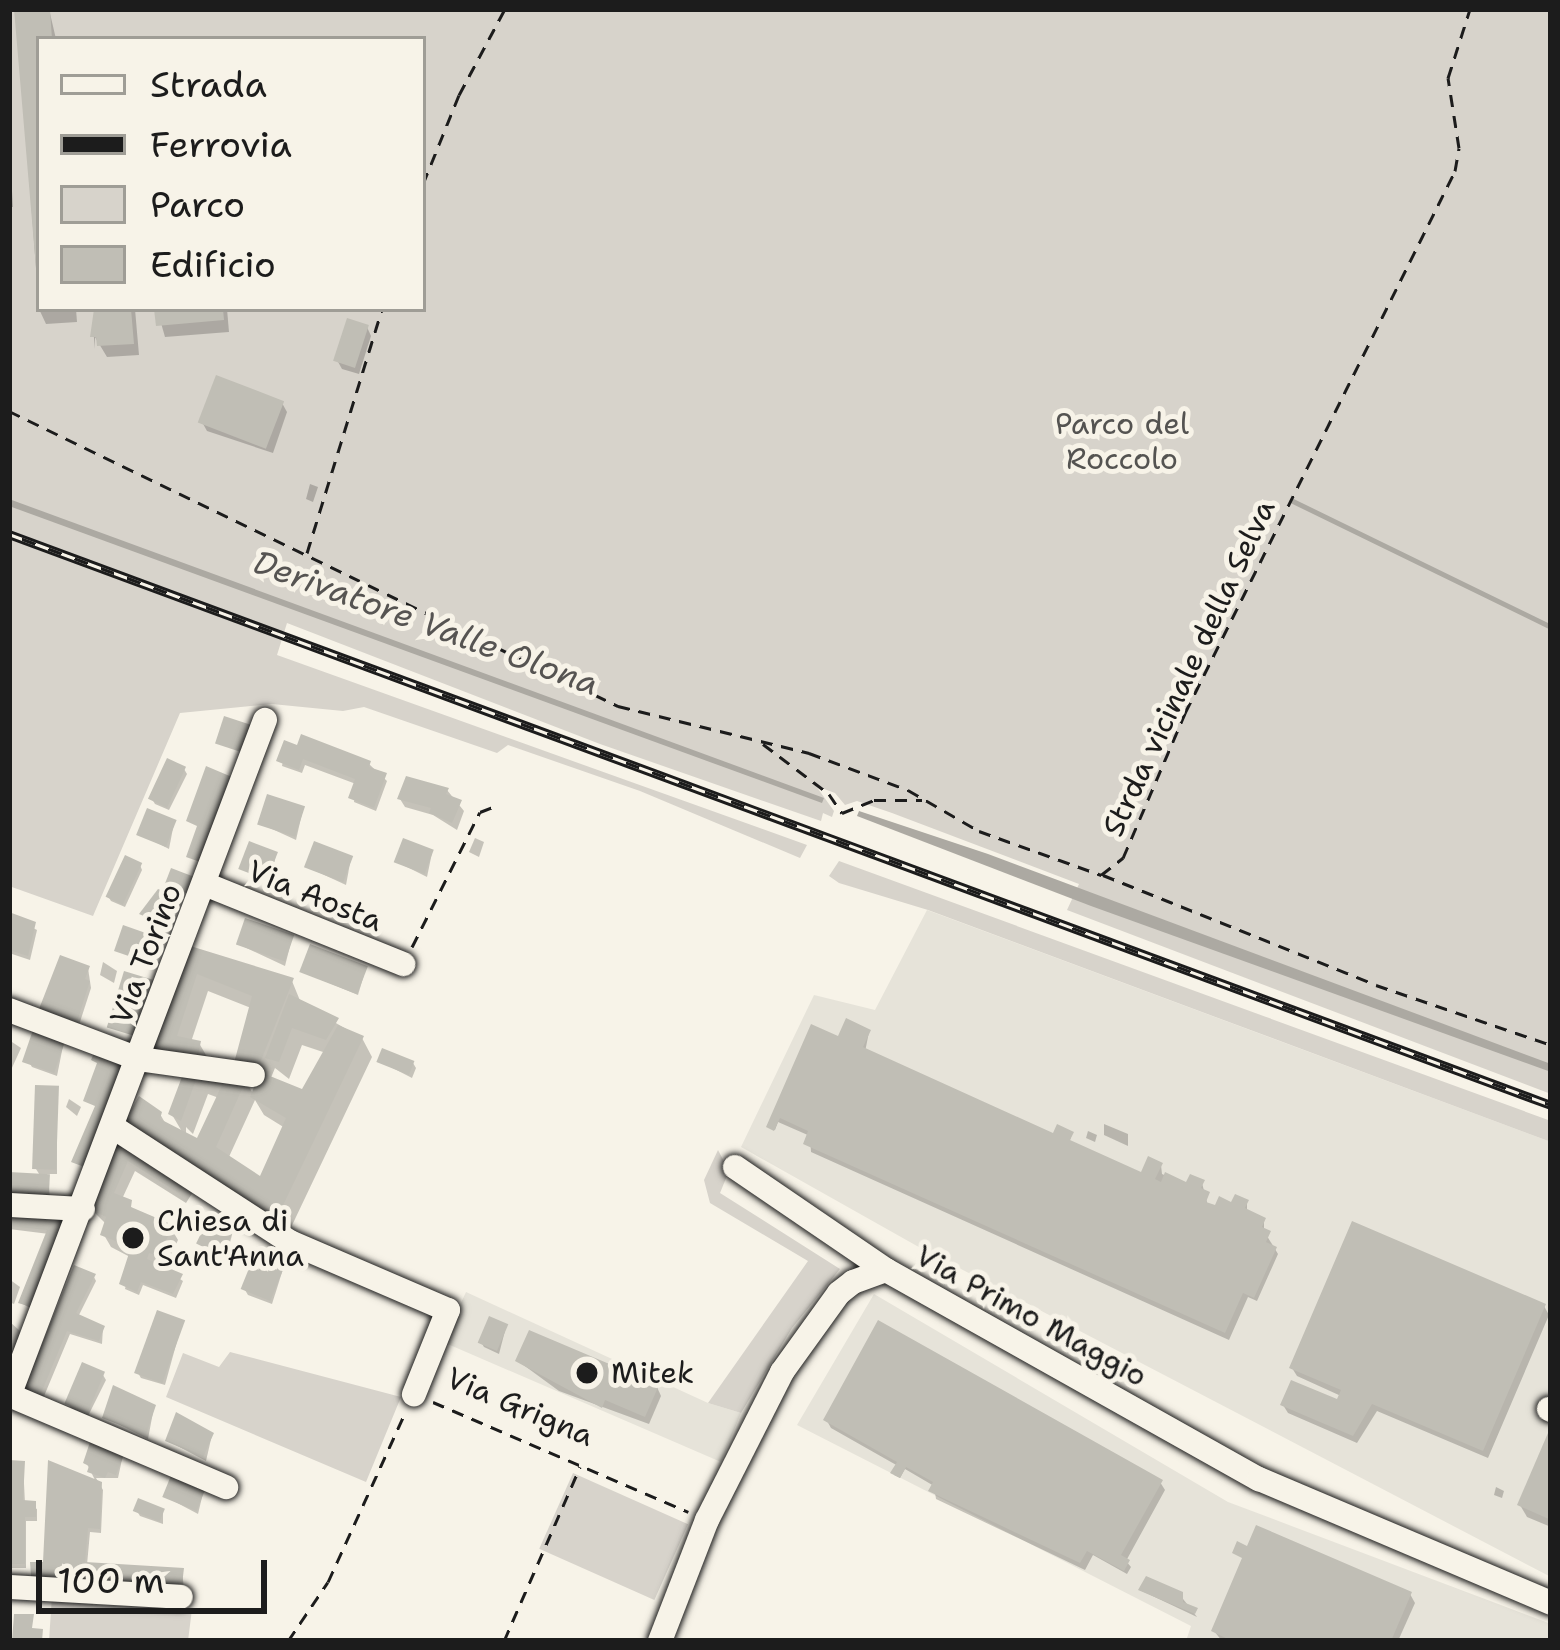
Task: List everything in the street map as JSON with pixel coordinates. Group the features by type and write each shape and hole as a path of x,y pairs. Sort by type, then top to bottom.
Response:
{"street":[{"name":"Via Torino","path":"9,1396 265,720"},
{"name":"Via Aosta","path":"205,884 404,964"},
{"path":"9,1010 139,1059 253,1075"},
{"name":"Via Grigna","path":"113,1127 290,1242 448,1310 414,1394"},
{"path":"734,1167 886,1270"},
{"path":"9,1205 82,1209"},
{"name":"Via Primo Maggio","path":"660,1641 741,1444 812,1326 853,1282 886,1270 1259,1479 1551,1603"},
{"path":"9,1396 226,1487"},
{"path":"9,1587 182,1597"}],"path":[{"path":"426,177 459,95 505,9"},
{"name":"Strda vicinale della Selva","path":"9,411 618,706 809,753 927,800 979,831 1101,875 1124,858 1185,713 1452,177 1459,148 1449,68 1471,9"},
{"path":"307,553 381,312"},
{"path":"762,743 829,794 842,813 874,800 927,800"},
{"path":"404,964 480,812 498,805"},
{"path":"1101,875 1376,985 1551,1045"},
{"path":"288,1641 328,1582 414,1394"},
{"name":"Via Grigna","path":"414,1394 706,1520"},
{"path":"503,1641 580,1466"}],"shaded area":[{"path":"9,499 824,798 822,803 9,506"},
{"path":"859,811 988,854 1551,1064 1551,1072 1091,906 857,816"},
{"path":"927,910 1551,1142 1551,1577 917,1246 741,1147 814,995 875,1010"},
{"path":"466,1292 708,1403 741,1413 721,1462 443,1342"},
{"path":"874,1294 1228,1502 1551,1624 1551,1641 1186,1641 1191,1626 797,1425"}],"green space":[{"name":"Parco del Roccolo","path":"9,9 1551,9 1551,1094 1067,910 1079,884 892,813 857,801 845,805 835,793 816,786 834,811 832,817 823,813 821,821 600,744 287,623 277,655 807,845 800,858 640,791 508,745 497,753 364,707 343,711 272,704 180,713 93,916 9,886"},
{"path":"839,861 1551,1121 1551,1142 928,910 839,883 829,876"},
{"path":"718,1150 729,1171 720,1193 840,1269 792,1328 741,1413 708,1403 808,1261 710,1203 704,1180"},
{"path":"230,1352 401,1397 366,1482 166,1397 183,1353 219,1367"},
{"path":"573,1473 688,1524 654,1600 539,1549"},
{"path":"52,1595 93,1598 93,1605 192,1609 188,1641 49,1641"}],"building":[{"path":"14,9 50,9 52,36 36,36 36,268"},
{"path":"94,312 131,312 134,344 97,346 96,337 90,337"},
{"path":"154,312 223,312 224,320 156,326"},
{"path":"347,318 369,325 355,368 333,361"},
{"path":"216,375 284,401 266,449 198,423"},
{"path":"224,716 251,725 242,752 215,744"},
{"path":"301,734 371,761 369,767 387,773 374,808 348,798 355,779 303,759 299,770 276,761 284,740 297,745"},
{"path":"167,758 186,767 167,808 148,799"},
{"path":"206,766 232,777 203,863 186,857 197,826 186,821"},
{"path":"406,776 449,788 446,794 462,800 452,823 429,813 431,808 397,799"},
{"path":"267,794 305,806 295,837 257,824"},
{"path":"147,808 177,820 166,847 136,835"},
{"path":"403,838 434,850 424,874 394,862"},
{"path":"249,841 278,852 267,880 238,869"},
{"path":"314,841 353,856 343,882 304,867"},
{"path":"125,855 142,863 123,905 106,897"},
{"path":"171,868 197,878 191,895 165,885"},
{"path":"158,889 179,897 167,926 139,914"},
{"path":"9,912 36,922 28,956 9,950"},
{"path":"245,918 294,935 285,961 236,944"},
{"path":"123,925 157,937 155,965 114,951"},
{"path":"310,944 368,966 357,994 299,972"},
{"path":"187,945 294,978 258,1068 234,1063 252,996 197,974 177,1036 201,1041 197,1060 148,1051"},
{"path":"60,955 90,966 77,1022 39,1009"},
{"path":"124,971 154,980 136,1036 107,1027"},
{"path":"289,994 339,1018 326,1040 292,1028 279,1062 265,1058"},
{"path":"846,1018 871,1030 863,1047 1053,1133 1057,1124 1074,1132 1070,1140 1141,1172 1148,1156 1163,1163 1155,1179 1161,1182 1165,1172 1186,1182 1190,1174 1205,1180 1201,1188 1210,1192 1206,1202 1215,1205 1219,1196 1231,1202 1235,1194 1249,1200 1245,1208 1266,1218 1262,1227 1271,1231 1266,1242 1277,1247 1254,1298 1243,1293 1225,1333 803,1144 808,1131 780,1118 774,1131 766,1127 811,1024 838,1036"},
{"path":"338,1025 364,1036 275,1222 124,1122 139,1096 162,1112 160,1119 197,1138 222,1085 197,1077 181,1121 168,1114 186,1066 247,1078 216,1147 260,1176 286,1118 250,1097 260,1072 302,1089"},
{"path":"34,1027 66,1038 54,1073 22,1062"},
{"path":"96,1048 132,1060 87,1168 71,1162 95,1106 83,1101 97,1063 91,1060"},
{"path":"382,1048 414,1061 409,1075 376,1062"},
{"path":"35,1085 59,1086 56,1170 32,1169"},
{"path":"127,1143 188,1178 179,1193 128,1161 114,1193 132,1200 131,1207 173,1225 159,1256 149,1253 147,1259 183,1274 173,1294 141,1282 137,1292 119,1284 131,1247 100,1235 106,1217 87,1208 117,1145"},
{"path":"9,1172 50,1174 49,1201 9,1199"},
{"path":"9,1210 62,1214 68,1226 38,1309 18,1303 47,1230 9,1226"},
{"path":"211,1213 236,1225 221,1256 196,1244"},
{"path":"1352,1221 1546,1304 1483,1451 1372,1404 1353,1436 1280,1405 1291,1380 1337,1399 1341,1390 1289,1368"},
{"path":"256,1251 286,1263 270,1301 241,1289"},
{"path":"74,1265 96,1274 76,1313 105,1326 99,1341 67,1331 39,1398 23,1391"},
{"path":"157,1310 185,1320 162,1383 134,1373"},
{"path":"489,1316 508,1324 497,1351 478,1343"},
{"path":"878,1320 1163,1480 1121,1555 1130,1560 1124,1571 1087,1551 1080,1563 928,1491 933,1482 906,1467 900,1478 890,1473 897,1462 823,1420"},
{"path":"529,1330 659,1385 645,1417 605,1400 602,1408 515,1361"},
{"path":"82,1362 105,1372 87,1413 64,1403"},
{"path":"113,1385 156,1405 146,1435 102,1418"},
{"path":"176,1412 214,1433 203,1457 165,1441"},
{"path":"1551,1426 1551,1520 1517,1505"},
{"path":"91,1439 125,1452 116,1475 108,1472 105,1478 87,1472 89,1466 83,1463"},
{"path":"9,1460 25,1461 23,1500 36,1501 36,1517 25,1517 25,1564 9,1564"},
{"path":"48,1460 102,1482 100,1529 88,1528 85,1562 184,1568 182,1585 31,1576 30,1562 43,1562"},
{"path":"172,1473 206,1487 197,1511 162,1497"},
{"path":"138,1498 165,1509 160,1522 133,1511"},
{"path":"1256,1525 1412,1592 1391,1641 1232,1641 1211,1631 1242,1558 1232,1553 1237,1541 1247,1546"},
{"path":"1146,1576 1183,1592 1183,1602 1198,1608 1195,1614 1138,1590"},
{"path":"14,1614 34,1614 32,1628 43,1629 42,1641 12,1641"}],"waterway":[{"path":"1293,501 1551,627"}],"railway":[{"path":"9,534 1551,1105"}],"place":[{"name":"Chiesa di Sant'Anna","path":"133,1238"},
{"name":"Mitek","path":"587,1373"}],"water label":[{"name":"Derivatore Valle Olona","path":"426,623"}]}
